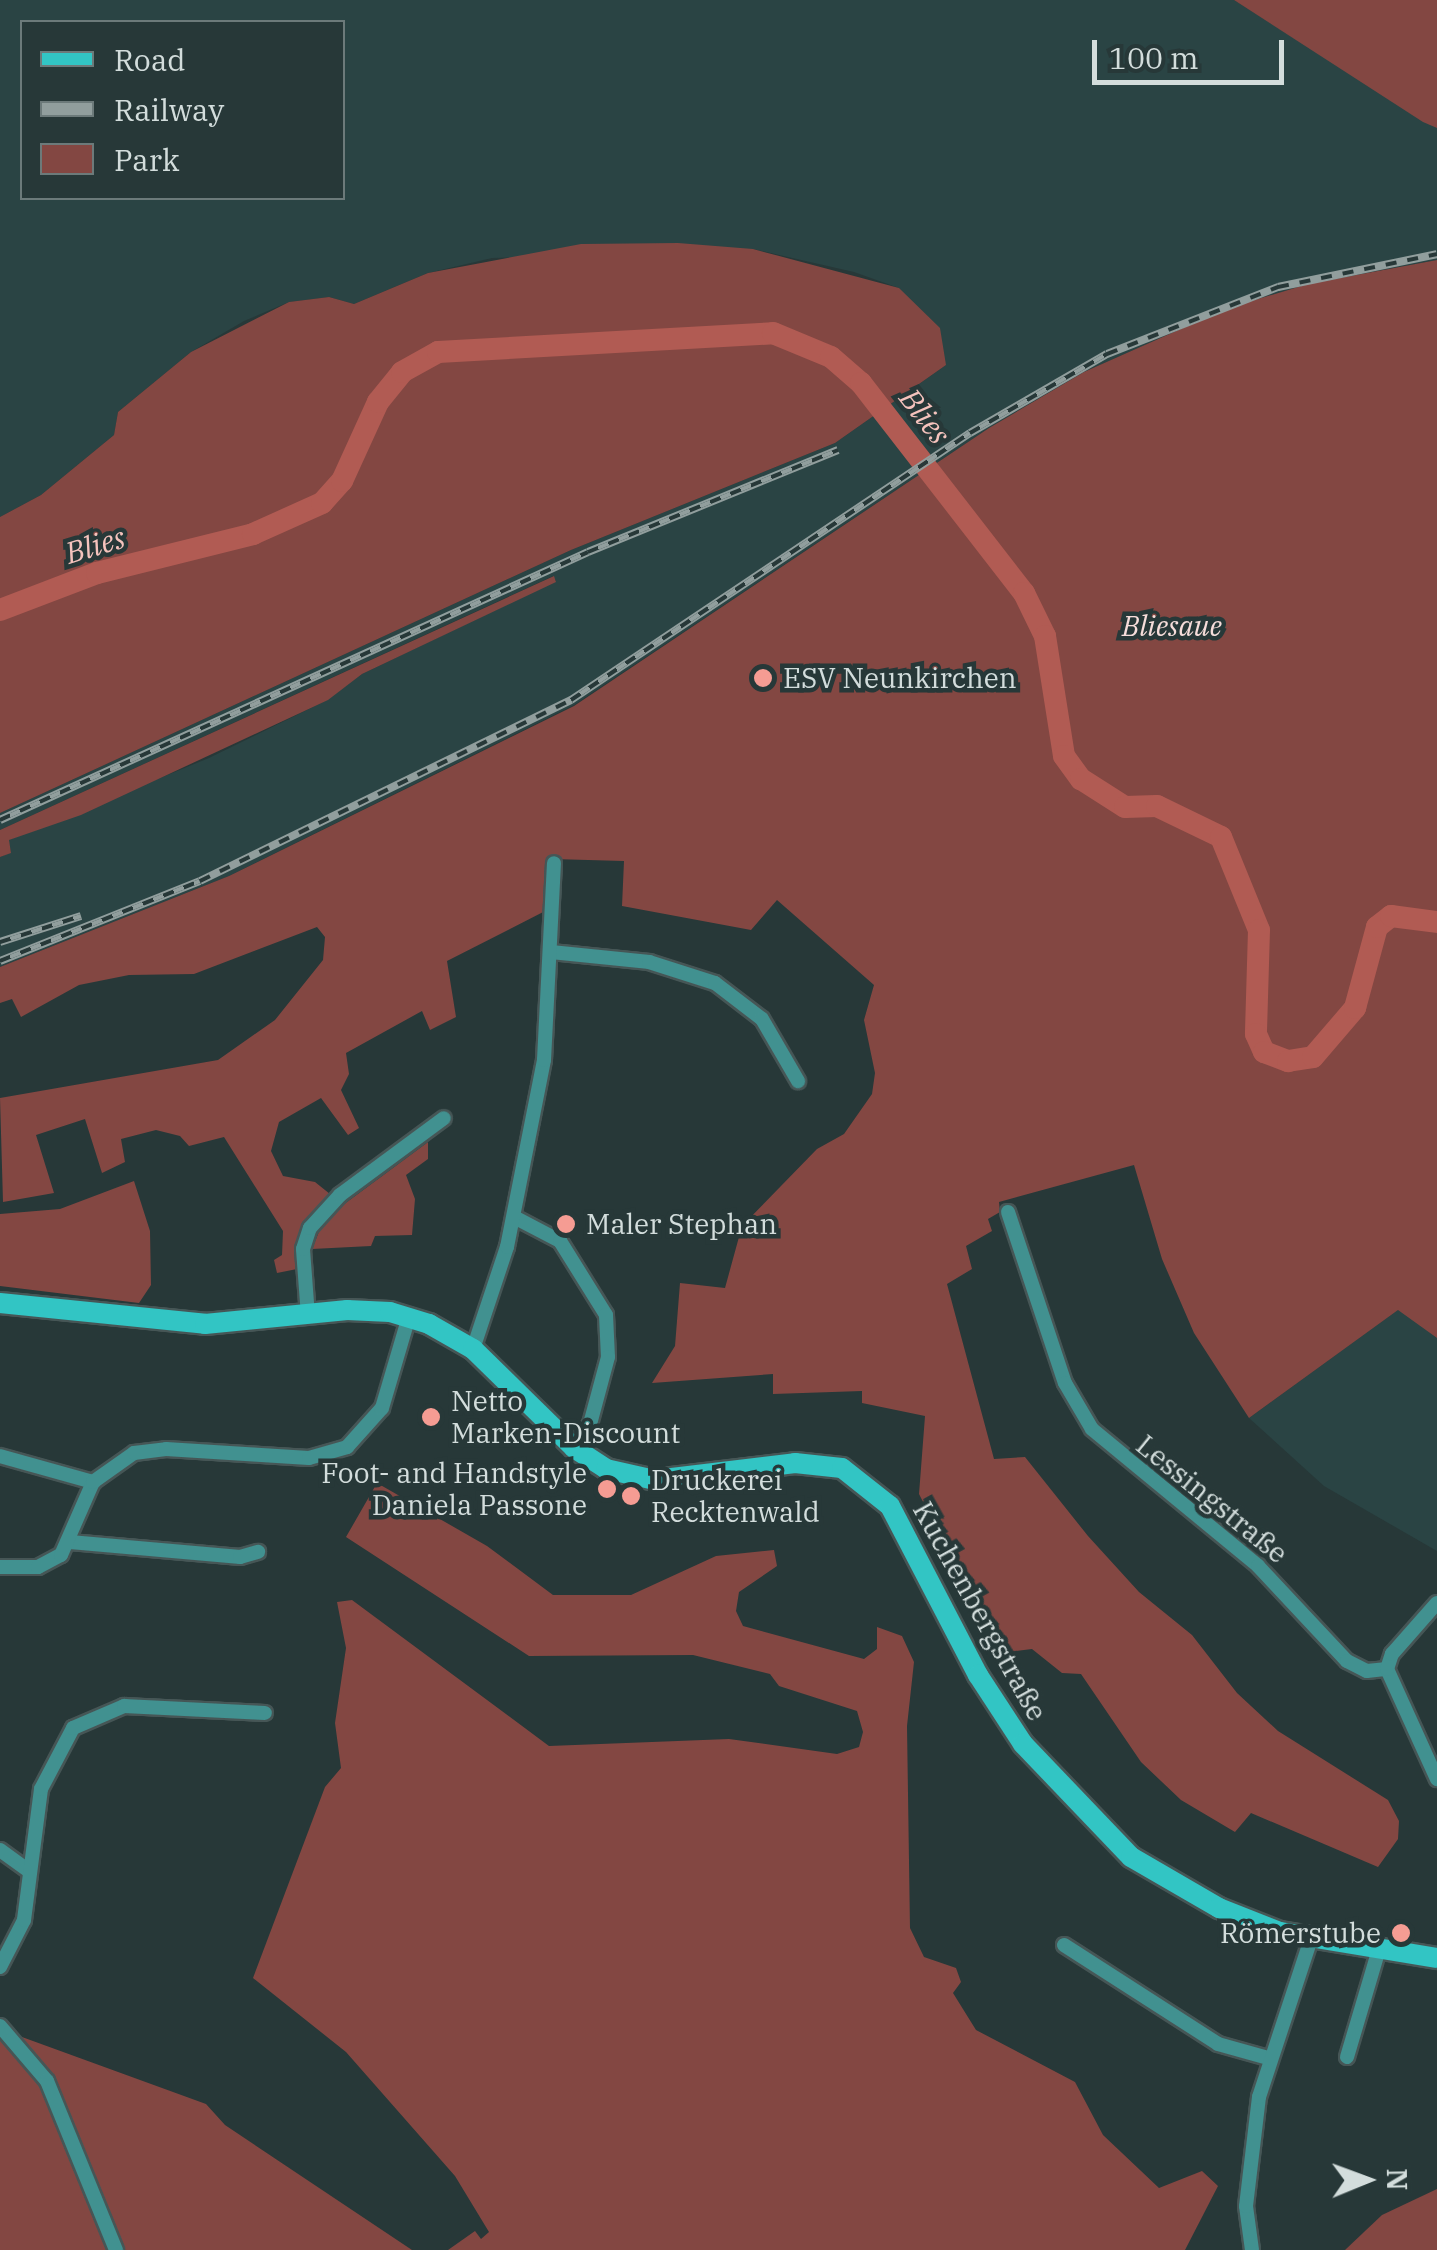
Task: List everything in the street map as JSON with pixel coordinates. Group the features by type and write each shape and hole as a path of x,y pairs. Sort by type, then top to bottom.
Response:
{"main road":[{"name":"Kuchenbergstraße","path":"0,1302 205,1324 373,1309 409,1316 473,1348 574,1448 606,1469 640,1479 811,1463 868,1482 906,1533 1003,1716 1080,1809 1130,1857 1178,1888 1251,1922 1311,1940 1437,1958"}],"street":[{"path":"473,1348 514,1217 544,1060 554,864"},
{"path":"551,952 649,962 715,982 762,1019 798,1081"},
{"path":"308,1316 303,1249 310,1228 340,1195 444,1118"},
{"name":"Lessingstraße","path":"1008,1212 1065,1383 1092,1429 1258,1566 1347,1661 1367,1671 1388,1669"},
{"path":"514,1217 560,1241 606,1315 608,1357 590,1424 574,1448"},
{"path":"0,1567 50,1564 70,1542 93,1482 146,1450 284,1457 335,1452 364,1432 388,1393 409,1316"},
{"path":"0,1456 93,1482"},
{"path":"70,1542 240,1556 258,1552"},
{"path":"1437,1603 1392,1654 1388,1669 1437,1779"},
{"path":"0,1967 24,1920 48,1768 64,1738 85,1720 124,1706 265,1712"},
{"path":"0,1850 30,1871"},
{"path":"1252,2250 1246,2222 1251,2152 1268,2058 1311,1940"},
{"path":"1064,1946 1218,2044 1268,2058"},
{"path":"1347,2057 1379,1948"},
{"path":"0,2026 46,2081 116,2250"}],"shaded area":[{"path":"0,0 1234,0 1437,128 1437,260 1308,284 1228,308 1084,372 989,428 574,705 229,876 0,967 0,857 11,852 8,840 209,758 327,700 362,674 556,581 553,576 0,830 0,813 571,550 835,443 946,365 899,288 854,272 753,249 492,258 428,273 354,304 329,297 289,302 244,321 191,352 118,412 114,435 41,495 0,517"},
{"path":"1399,1309 1437,1338 1437,1551 1324,1486 1249,1418"}],"green space":[{"path":"1234,0 1437,0 1437,128 1423,122"},
{"path":"678,243 753,249 899,288 940,328 946,365 835,443 571,550 0,813 0,517 41,495 114,435 118,412 191,352 289,302 329,297 354,304 428,273 581,244"},
{"name":"Bliesaue","path":"1437,260 1437,1338 1398,1310 1249,1418 1194,1333 1162,1259 1134,1165 999,1202 1000,1212 988,1219 992,1231 966,1246 972,1269 947,1284 994,1459 1025,1457 1088,1536 1139,1592 1192,1635 1237,1693 1278,1731 1388,1800 1399,1821 1398,1839 1378,1867 1251,1813 1235,1832 1181,1800 1141,1762 1081,1674 1062,1673 1032,1649 1000,1653 919,1494 925,1416 862,1403 862,1391 773,1394 773,1374 652,1383 675,1346 680,1283 725,1288 742,1226 817,1149 844,1134 872,1094 875,1073 864,1020 874,985 777,900 751,930 622,906 624,861 552,859 549,909 447,961 456,1017 430,1030 422,1011 346,1053 349,1074 341,1090 359,1128 348,1135 321,1098 279,1122 271,1151 283,1176 315,1182 330,1194 301,1233 297,1269 277,1273 274,1260 282,1255 283,1231 224,1137 189,1146 180,1136 156,1130 121,1139 125,1162 102,1173 85,1119 36,1135 54,1193 3,1202 0,1098 218,1060 275,1020 323,960 325,937 317,927 194,974 129,975 79,985 21,1017 12,999 0,1003 0,967 229,876 574,706 989,428 1084,372 1228,308 1308,284"},
{"path":"554,576 556,582 362,674 328,700 81,815 9,840 11,853 0,857 0,830"},
{"path":"428,1142 428,1159 406,1175 415,1199 412,1235 375,1236 371,1246 312,1249 324,1219"},
{"path":"134,1181 150,1231 151,1285 139,1303 0,1286 0,1214 60,1209"},
{"path":"377,1483 487,1546 553,1595 631,1595 716,1556 774,1550 777,1566 739,1592 736,1611 743,1626 864,1659 877,1649 877,1627 902,1636 914,1662 907,1726 910,1928 924,1957 956,1968 961,1982 953,1993 976,2030 1075,2082 1103,2135 1159,2188 1202,2171 1218,2186 1185,2250 448,2250 475,2231 481,2239 489,2232 455,2176 346,2052 253,1978 325,1787 341,1768 335,1723 346,1648 337,1602 352,1600 549,1746 729,1739 837,1754 859,1747 863,1732 857,1711 779,1686 770,1674 693,1655 529,1656 346,1537"},
{"path":"0,2029 206,2104 225,2125 412,2250 0,2250"},
{"path":"1437,2189 1437,2250 1345,2250 1382,2215"}],"waterway":[{"name":"Blies","path":"0,610 97,573 253,534 322,503 342,481 378,402 402,372 438,352 773,333 831,357 861,383 1024,593 1045,636 1064,756 1081,779 1125,807 1157,806 1221,837 1259,930 1256,1034 1264,1052 1288,1061 1313,1057 1355,1008 1377,927 1391,916 1437,922"}],"railway":[{"path":"0,961 200,881 571,700 970,433 1107,354 1278,287 1437,254"},
{"path":"0,820 588,552 838,450"},
{"path":"0,942 81,916"}],"place":[{"name":"ESV Neunkirchen","path":"763,678"},
{"name":"Maler Stephan","path":"566,1224"},
{"name":"Netto Marken-Discount","path":"431,1417"},
{"name":"Foot- and Handstyle Daniela Passone","path":"607,1489"},
{"name":"Druckerei Recktenwald","path":"631,1496"},
{"name":"Römerstube","path":"1401,1933"}]}
